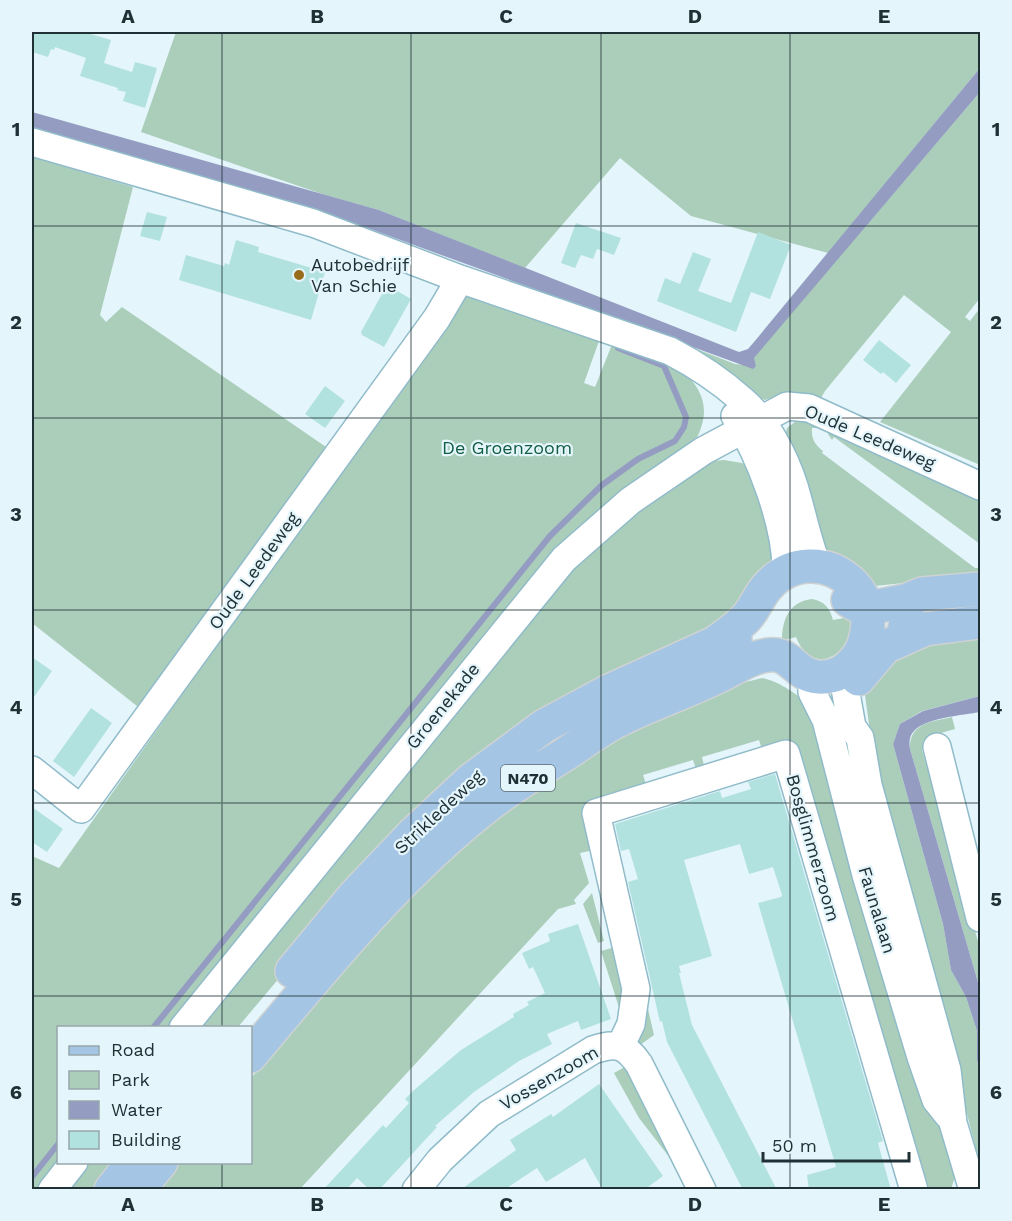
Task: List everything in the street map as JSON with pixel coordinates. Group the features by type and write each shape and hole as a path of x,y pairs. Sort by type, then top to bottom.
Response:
{"main road":[{"path":"764,640 793,684 812,692 833,692 848,680 872,647 863,599 840,574 808,564 787,580"},
{"path":"787,580 819,582 834,588 852,603 863,599 905,601 922,594 981,589"},
{"name":"N470","path":"764,640 768,612 787,580"},
{"path":"872,647 885,647 925,629 981,622"},
{"name":"Strikledeweg","path":"247,1026 354,896 414,833 471,780 544,726 617,687 715,643 736,628 764,640 740,676 720,676 621,718 491,802 429,857 364,923 252,1054"},
{"path":"764,640 777,655 784,657 804,673 848,680"},
{"path":"111,1190 131,1164"},
{"path":"138,1190 159,1164"}],"street":[{"path":"32,142 313,223 460,279 670,351 688,360 710,377 751,425 780,450 794,486 809,544 817,565"},
{"name":"Oude Leedeweg","path":"32,770 81,809 437,318 460,279"},
{"name":"Oude Leedeweg","path":"751,425 787,406 809,408 981,486"},
{"path":"751,425 756,453 768,487 784,548 787,580"},
{"name":"Groenekade","path":"185,1026 564,559 630,501 703,451 751,425"},
{"name":"Faunalaan","path":"848,680 852,727 860,738 868,784 947,1070 953,1122 973,1190"},
{"name":"Faunalaan","path":"812,692 826,720 866,874 927,1075 936,1100 953,1122"},
{"path":"937,747 981,918"},
{"name":"Bosglimmerzoom","path":"621,1045 631,1024 636,989 596,813 786,754 914,1190"},
{"name":"Vossenzoom","path":"416,1190 440,1160 489,1114 593,1050 603,1046 621,1045 639,1064 702,1190"},
{"path":"52,1190 72,1164"}],"green space":[{"path":"176,32 980,32 980,68 828,253 691,216 620,158 525,268 379,210 325,195 141,132"},
{"path":"980,92 980,298 965,317 970,321 980,308 980,465 880,422 951,332 904,295 825,391 818,403 781,395 765,400 758,397 719,364 694,352 694,348 735,364 756,366 753,358"},
{"path":"32,157 133,187 100,315 106,322 122,307 329,449 142,710 32,623"},
{"name":"De Groenzoom","path":"464,294 598,334 599,341 584,383 595,387 611,347 619,341 662,357 689,378 702,397 703,420 699,433 692,446 609,503 175,1026 57,1026 57,1164 43,1189 32,1190 32,856 59,868 448,320"},
{"path":"800,418 816,420 816,428 812,428 812,435 816,444 823,451 822,453 975,568 979,568 980,575 875,586 821,550 785,436 787,428"},
{"path":"831,428 980,494 980,544 834,437 832,440 828,434"},
{"path":"712,461 742,463 751,468 779,553 742,612 604,679 296,958 239,1026 194,1026 557,577 616,526"},
{"path":"812,599 826,606 833,620 850,617 850,630 846,642 831,657 821,659 812,657 803,650 796,637 782,641 783,626 792,608"},
{"path":"980,637 980,696 922,711 900,724 893,744 943,924 951,970 966,997 977,1031 977,1060 980,1074 980,1165 923,941 875,768 865,687 901,647"},
{"path":"762,678 789,690 812,708 866,923 879,939 945,1126 956,1174 951,1189 929,1189 863,967 857,968 855,959 861,957 807,775 800,765 763,753 759,740 702,757 705,769 697,772 693,760 643,775 647,787 589,802 583,815 594,850 580,853 589,883 574,900 576,904 558,909 300,1189 146,1190 168,1164 252,1164 252,1077 420,882 526,792 633,726 726,687"},
{"path":"952,717 955,729 930,736 923,741 922,750 980,948 980,989 910,749 913,734 917,729 929,722"},
{"path":"592,893 604,941 598,943 583,904"},
{"path":"619,946 630,991 622,1017 601,951"},
{"path":"645,996 654,1035 640,1045 634,1029"},
{"path":"630,1064 677,1167 639,1118 614,1073"},
{"path":"82,1164 125,1164 103,1189 65,1190"}],"water":[{"path":"980,68 980,92 754,358 756,366 753,369 332,215 32,127 32,112 379,210 739,352 748,349 754,342"},
{"path":"980,696 980,712 927,723 912,733 909,744 980,989 980,1074 977,1060 977,1031 966,997 951,970 943,924 893,744 900,724 923,711"}],"building":[{"path":"32,32 84,32 111,40 104,63 132,72 135,62 157,68 145,108 123,101 126,92 117,90 118,88 80,76 86,58 55,47 54,50 51,49 48,57 32,52"},
{"path":"147,212 167,217 160,241 140,236"},
{"path":"576,223 621,238 614,255 597,249 593,259 581,255 575,268 561,263"},
{"path":"758,232 791,245 770,299 751,292 736,332 657,301 665,278 680,284 693,252 711,259 698,291 731,303"},
{"path":"236,240 259,247 258,252 325,272 311,320 179,280 186,255 224,266 225,263 229,265"},
{"path":"387,285 411,299 384,347 362,335 361,332"},
{"path":"879,340 911,365 896,383 863,360"},
{"path":"325,386 345,401 325,428 305,414"},
{"path":"32,657 52,671 32,700"},
{"path":"91,708 112,723 74,777 53,761"},
{"path":"775,774 883,1141 878,1143 891,1190 809,1190 807,1175 836,1167 758,903 782,895 773,867 749,874 740,844 684,860 712,956 679,966 681,973 679,973 692,1025 777,1190 743,1190 667,1042 662,1021 660,1022 628,882 638,879 629,849 621,851 615,824 720,791 722,798 751,789 748,782"},
{"path":"32,807 63,829 47,852 32,842"},
{"path":"578,924 611,1019 581,1030 578,1021 547,1034 552,1044 519,1061 474,1092 435,1126 437,1127 379,1190 370,1190 357,1178 346,1190 323,1190 383,1125 386,1128 409,1103 405,1099 414,1090 461,1050 514,1017 513,1014 529,1005 527,1002 545,993 533,967 529,969 522,953 550,941 548,934"},
{"path":"599,1084 663,1176 644,1190 603,1190 585,1158 546,1182 537,1168 504,1190 460,1190 516,1150 510,1140 551,1114 553,1117"}],"waterway":[{"path":"155,1026 550,536 602,485 638,459 675,441 684,427 686,417 664,366 618,348"},
{"path":"32,1177 57,1145"}],"place":[{"name":"Autobedrijf Van Schie","path":"299,275"}]}
